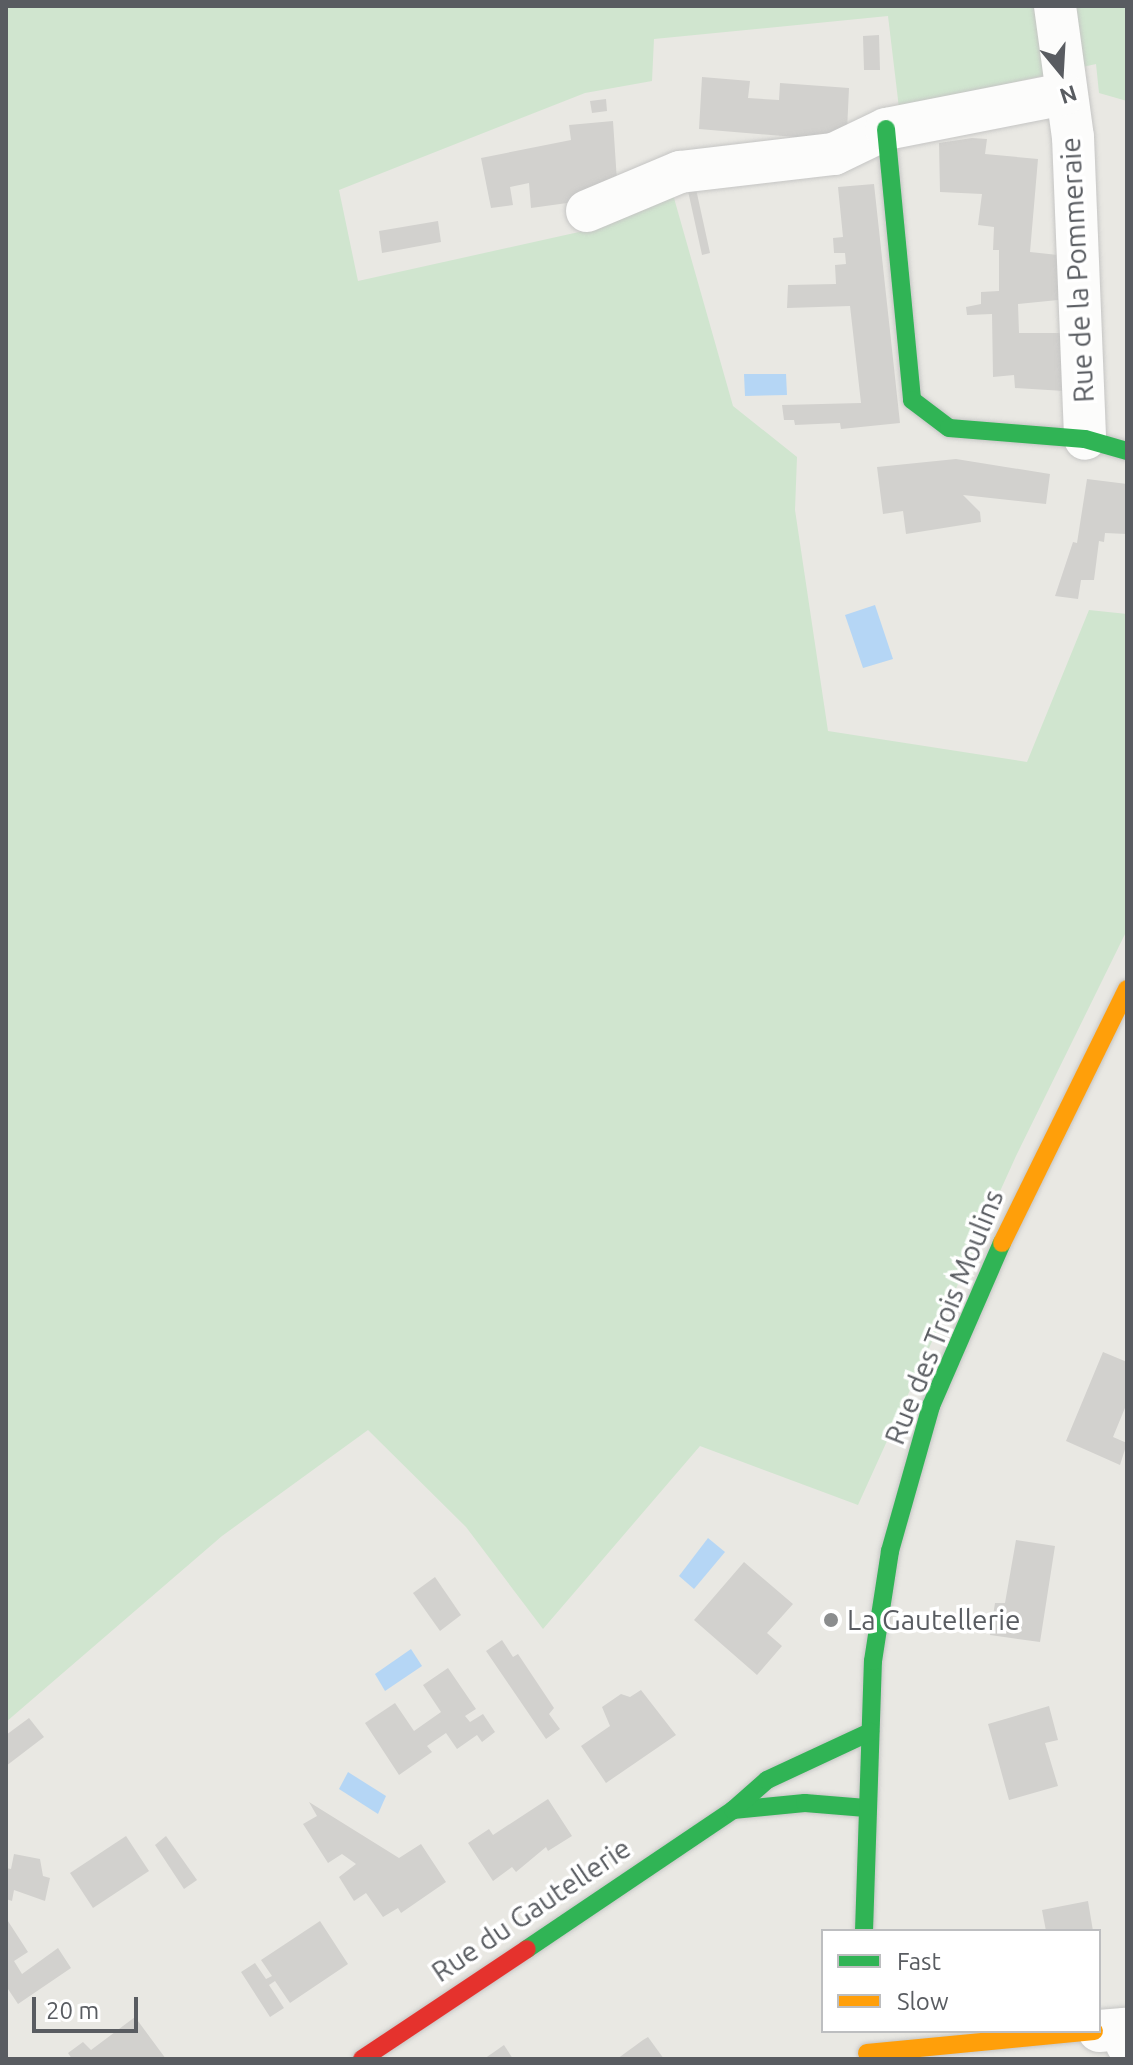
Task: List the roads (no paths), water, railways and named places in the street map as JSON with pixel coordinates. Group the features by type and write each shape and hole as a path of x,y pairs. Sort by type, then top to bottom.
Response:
{"street":[{"name":"Rue de la Pommeraie","path":"1055,6 1073,137 1085,439"},
{"path":"587,211 680,172 834,154 886,129 1065,94"},
{"name":"Rue de la Pommeraie","path":"886,129 912,400 949,428 1085,439 1127,451"},
{"name":"Rue des Trois Moulins","path":"864,1929 873,1661 890,1551 931,1406 986,1276 1127,989"},
{"name":"Rue du Gautellerie","path":"362,2059 733,1810 767,1780 870,1732"},
{"name":"Rue du Gautellerie","path":"733,1810 805,1803 866,1808"},
{"path":"866,2033 867,2056 1111,2034"}],"water":[{"path":"744,374 786,374 787,395 745,396"},
{"path":"875,605 893,659 863,668 845,615"},
{"path":"708,1538 725,1552 694,1589 679,1576"},
{"path":"411,1649 422,1666 385,1691 375,1674"},
{"path":"348,1772 386,1796 378,1814 339,1789"}],"place":[{"name":"La Gautellerie","path":"831,1620"}]}
